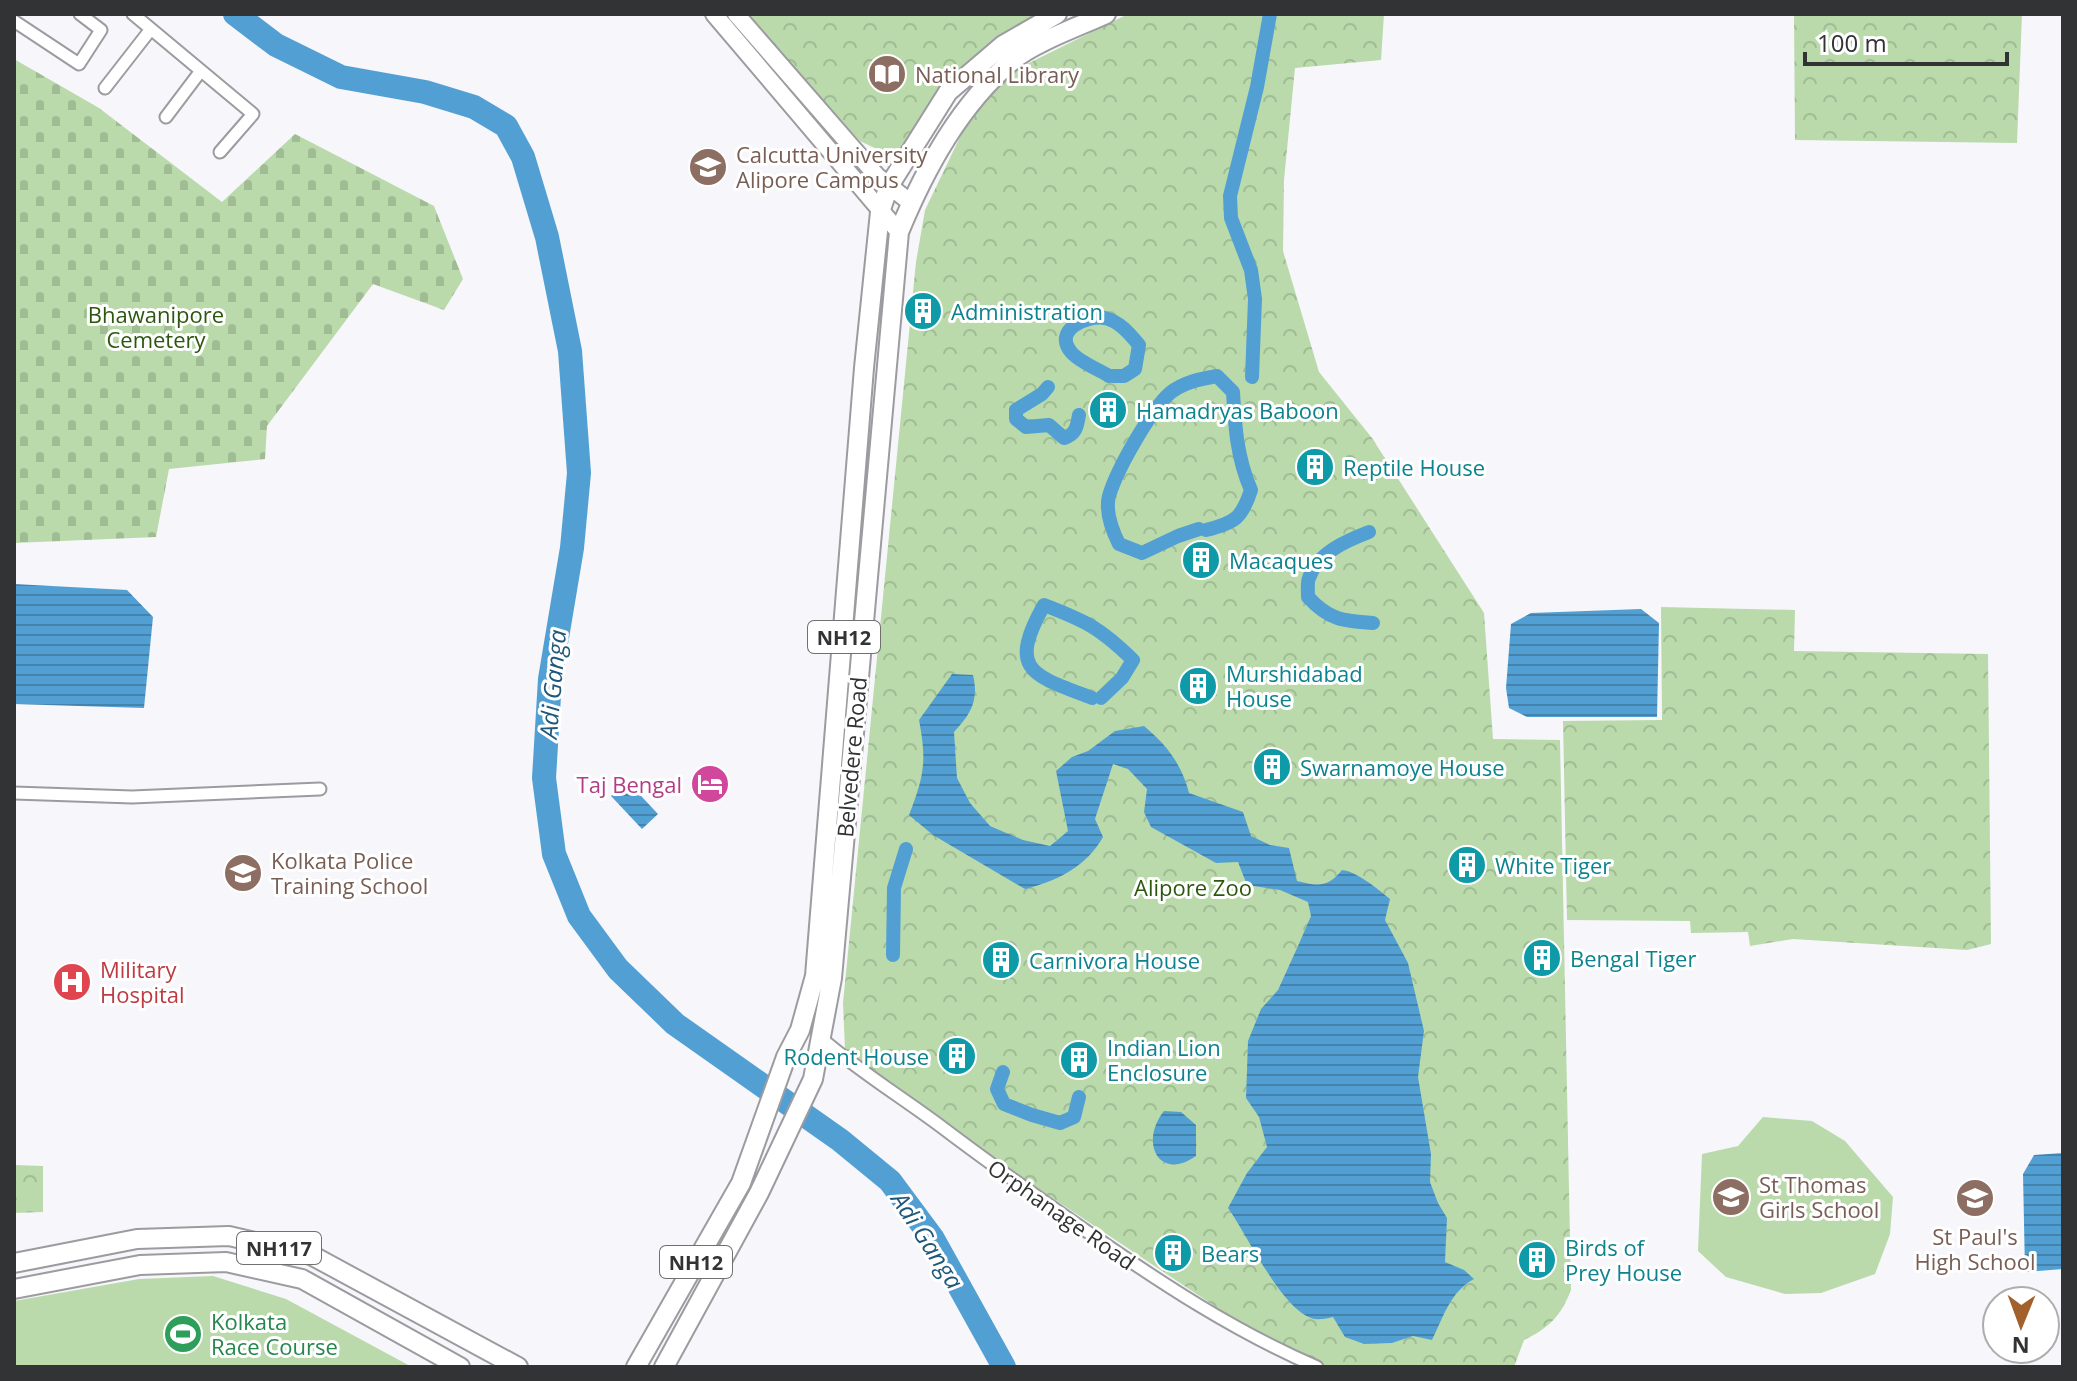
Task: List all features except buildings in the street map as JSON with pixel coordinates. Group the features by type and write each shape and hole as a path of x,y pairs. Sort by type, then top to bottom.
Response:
{"highway":[{"name":"NH12","path":"889,186 948,92 1003,45 1057,14"},
{"name":"Belvedere Road","path":"664,1367 773,1163 813,1079 822,1039 832,978 899,232 911,203 960,115 985,86 1015,58 1106,14"},
{"name":"Belvedere Road","path":"636,1367 741,1183 786,1057 800,1030 815,976 864,368 880,212 889,186"},
{"name":"NH117","path":"14,1263 137,1239 229,1236 311,1255 518,1367"},
{"path":"14,1289 140,1265 226,1262 302,1279 460,1367"}],"main road":[{"path":"714,14 899,232"},
{"path":"736,14 889,186 911,203"}],"street":[{"path":"14,21 79,64 101,30 80,14"},
{"path":"133,14 253,114 220,152"},
{"path":"105,88 151,29"},
{"path":"166,117 200,72"},
{"path":"14,793 132,797 320,789"},
{"name":"Orphanage Road","path":"822,1039 853,1066 922,1112 1031,1194 1145,1271 1224,1322 1274,1349 1317,1367"}],"green space":[{"name":"National Library","path":"742,14 1057,14 1020,34 951,99 906,163 860,141"},
{"name":"Alipore Zoo","path":"1128,14 1384,14 1381,60 1295,68 1284,180 1283,251 1319,372 1372,438 1484,613 1493,739 1560,740 1571,1290 1553,1320 1524,1340 1514,1367 1325,1367 1276,1347 1018,1175 845,1049 843,1003 916,262 925,210 974,108 1015,70"},
{"path":"1794,14 2022,14 2017,143 1795,140"},
{"name":"Bhawanipore Cemetery","path":"14,59 99,108 222,202 295,134 434,206 463,279 444,310 373,284 267,426 265,459 169,469 156,537 14,543"},
{"path":"1661,607 1795,610 1794,651 1988,654 1991,944 1967,950 1793,939 1750,946 1748,932 1691,933 1690,921 1567,920 1563,721 1662,720"},
{"path":"1763,1117 1812,1121 1845,1141 1893,1197 1890,1234 1875,1274 1821,1293 1785,1294 1726,1277 1698,1251 1702,1154 1738,1146"},
{"path":"14,1165 43,1166 43,1212 14,1213"},
{"name":"Kolkata Race Course","path":"213,1276 286,1299 412,1367 14,1367 14,1301 139,1279"}],"water":[{"path":"14,584 127,590 153,617 144,708 14,704"},
{"path":"1641,609 1659,623 1657,717 1527,717 1509,708 1506,688 1511,624 1531,613"},
{"path":"952,674 973,675 975,684 972,706 954,732 957,778 970,803 990,826 1023,840 1050,846 1068,831 1056,771 1072,757 1088,751 1115,731 1144,726 1172,756 1189,793 1243,812 1251,836 1270,845 1289,848 1297,881 1322,884 1332,880 1342,870 1348,871 1390,899 1385,920 1408,963 1424,1031 1418,1077 1431,1154 1430,1182 1447,1218 1445,1262 1464,1270 1474,1279 1453,1298 1432,1340 1413,1336 1392,1343 1364,1344 1345,1337 1333,1317 1315,1319 1303,1314 1278,1288 1228,1208 1247,1173 1267,1147 1259,1117 1246,1098 1248,1041 1261,1009 1278,990 1311,916 1308,902 1280,890 1247,885 1238,862 1216,863 1151,827 1144,812 1147,789 1128,769 1113,764 1095,819 1103,837 1079,865 1048,882 1025,889 933,835 909,815 923,769 919,720"},
{"path":"627,781 658,814 642,829 611,796"},
{"path":"1164,1111 1181,1112 1196,1125 1196,1156 1183,1163 1163,1161 1153,1146 1153,1135"},
{"path":"2063,1153 2063,1269 2025,1272 2023,1174 2034,1155"}],"waterway":[{"name":"Adi Ganga","path":"235,14 276,45 341,77 425,92 474,107 506,126 523,157 547,237 570,351 579,473 572,548 550,679 544,778 554,854 579,916 618,969 675,1024 840,1140 890,1181 933,1239 1004,1367"},
{"path":"1252,377 1255,299 1251,270 1231,218 1230,196 1257,87 1270,14"},
{"path":"1109,376 1071,352 1066,337 1074,326 1089,319 1105,318 1120,325 1139,345 1135,369 1124,376 1113,376"},
{"path":"1199,529 1142,553 1119,544 1110,521 1108,502 1127,456 1162,401 1181,386 1217,376 1233,392 1240,454 1251,490 1236,518 1206,530"},
{"path":"1048,387 1016,410 1016,419 1026,427 1049,425 1064,438 1075,430 1079,415"},
{"path":"1369,532 1343,543 1319,561 1308,580 1308,597 1337,618 1373,623"},
{"path":"1092,698 1054,683 1032,668 1027,657 1027,644 1044,605 1092,626 1133,660 1122,678 1101,698"},
{"path":"893,955 894,888 906,849"},
{"path":"1003,1072 997,1089 1004,1104 1032,1115 1060,1123 1074,1117 1079,1097"}],"place":[{"name":"National Library","path":"887,74"},
{"name":"Calcutta University Alipore Campus","path":"708,167"},
{"name":"Administration","path":"923,311"},
{"name":"Hamadryas Baboon","path":"1108,410"},
{"name":"Reptile House","path":"1315,467"},
{"name":"Macaques","path":"1201,560"},
{"name":"Murshidabad House","path":"1198,686"},
{"name":"Swarnamoye House","path":"1272,767"},
{"name":"Taj Bengal","path":"710,784"},
{"name":"White Tiger","path":"1467,865"},
{"name":"Kolkata Police Training School","path":"243,873"},
{"name":"Bengal Tiger","path":"1542,958"},
{"name":"Carnivora House","path":"1001,960"},
{"name":"Military Hospital","path":"72,982"},
{"name":"Rodent House","path":"957,1056"},
{"name":"Indian Lion Enclosure","path":"1079,1060"},
{"name":"St Thomas Girls School","path":"1731,1197"},
{"name":"St Paul's High School","path":"1975,1198"},
{"name":"Bears","path":"1173,1253"},
{"name":"Birds of Prey House","path":"1537,1260"},
{"name":"Kolkata Race Course","path":"183,1334"}]}
